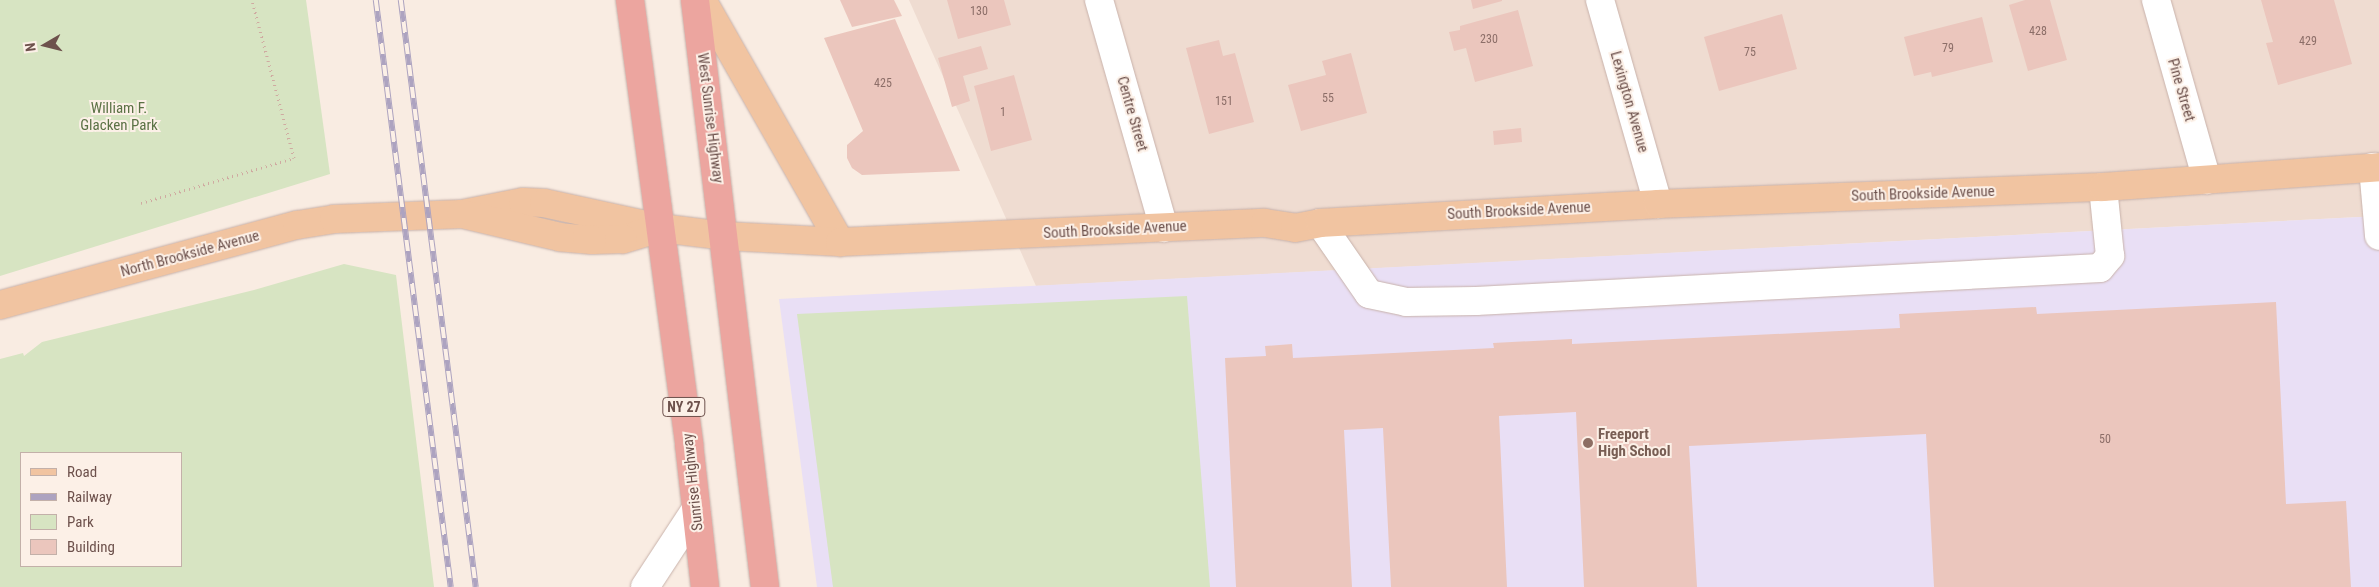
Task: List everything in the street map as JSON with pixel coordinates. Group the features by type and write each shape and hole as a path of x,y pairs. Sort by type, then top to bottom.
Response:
{"highway":[{"name":"NY 27","path":"630,0 660,228"},
{"name":"West Sunrise Highway","path":"695,0 725,236"},
{"name":"Sunrise Highway","path":"660,228 705,587"},
{"path":"725,236 765,587"}],"main road":[{"path":"702,0 840,242"},
{"name":"South Brookside Avenue","path":"382,217 462,214 560,236 592,240 624,239 660,228 725,236 840,242 1265,223 1295,228 1320,222 1658,204 2103,187 2376,167"},
{"name":"North Brookside Avenue","path":"0,305 298,225 334,219 382,217"}],"street":[{"name":"Centre Street","path":"1099,0 1164,228"},
{"name":"Lexington Avenue","path":"1600,0 1658,204"},
{"name":"Pine Street","path":"2156,0 2207,180"},
{"path":"2376,167 2379,236"},
{"path":"1320,222 1369,294 1406,302 1476,301 2100,268 2110,256 2103,187"},
{"path":"644,587 696,510"}],"path":[{"path":"141,202 294,158 252,0"}],"shaded area":[{"path":"909,0 2379,0 2379,216 1036,286"},
{"name":"Freeport High School","path":"2379,216 2379,587 817,587 779,299"}],"green space":[{"name":"William F. Glacken Park","path":"0,0 306,0 330,174 0,276"},
{"path":"344,264 396,275 434,587 0,587 0,359 23,353 24,356 42,342 254,290"},
{"path":"1187,296 1210,587 833,587 797,314"}],"building":[{"path":"840,0 894,0 902,16 852,27"},
{"path":"947,0 1004,0 1011,25 958,39"},
{"path":"1471,0 1502,0 1502,1 1473,9"},
{"path":"2025,0 2050,0 2067,60 2028,71 2009,5"},
{"path":"2261,0 2334,0 2352,64 2278,85 2266,43 2273,42"},
{"path":"1518,10 1533,66 1475,82 1466,48 1454,51 1449,32 1460,30 1460,26"},
{"path":"1782,14 1797,69 1719,91 1704,37"},
{"path":"1982,17 1993,62 1932,77 1931,72 1914,76 1904,37"},
{"path":"895,19 960,171 862,175 852,168 847,158 847,145 863,131 824,38"},
{"path":"1219,40 1223,56 1235,53 1254,122 1209,134 1186,48"},
{"path":"981,46 988,69 963,76 970,101 952,107 938,58"},
{"path":"1351,53 1367,113 1301,131 1288,85 1326,75 1322,61"},
{"path":"1014,75 1032,140 991,151 974,86"},
{"path":"1521,128 1522,142 1494,145 1493,131"},
{"path":"2276,302 2286,504 2346,501 2351,587 1934,587 1926,434 1689,446 1697,587 1584,587 1576,412 1499,416 1507,587 1391,587 1383,428 1344,430 1352,587 1236,587 1225,358 1266,356 1265,346 1292,344 1293,358 1494,348 1493,343 1572,339 1572,344 1900,328 1899,314 2036,307 2037,314"}],"railway":[{"path":"376,0 451,587"},
{"path":"401,0 476,587"}],"place":[{"name":"Freeport High School","path":"1588,443"}]}
